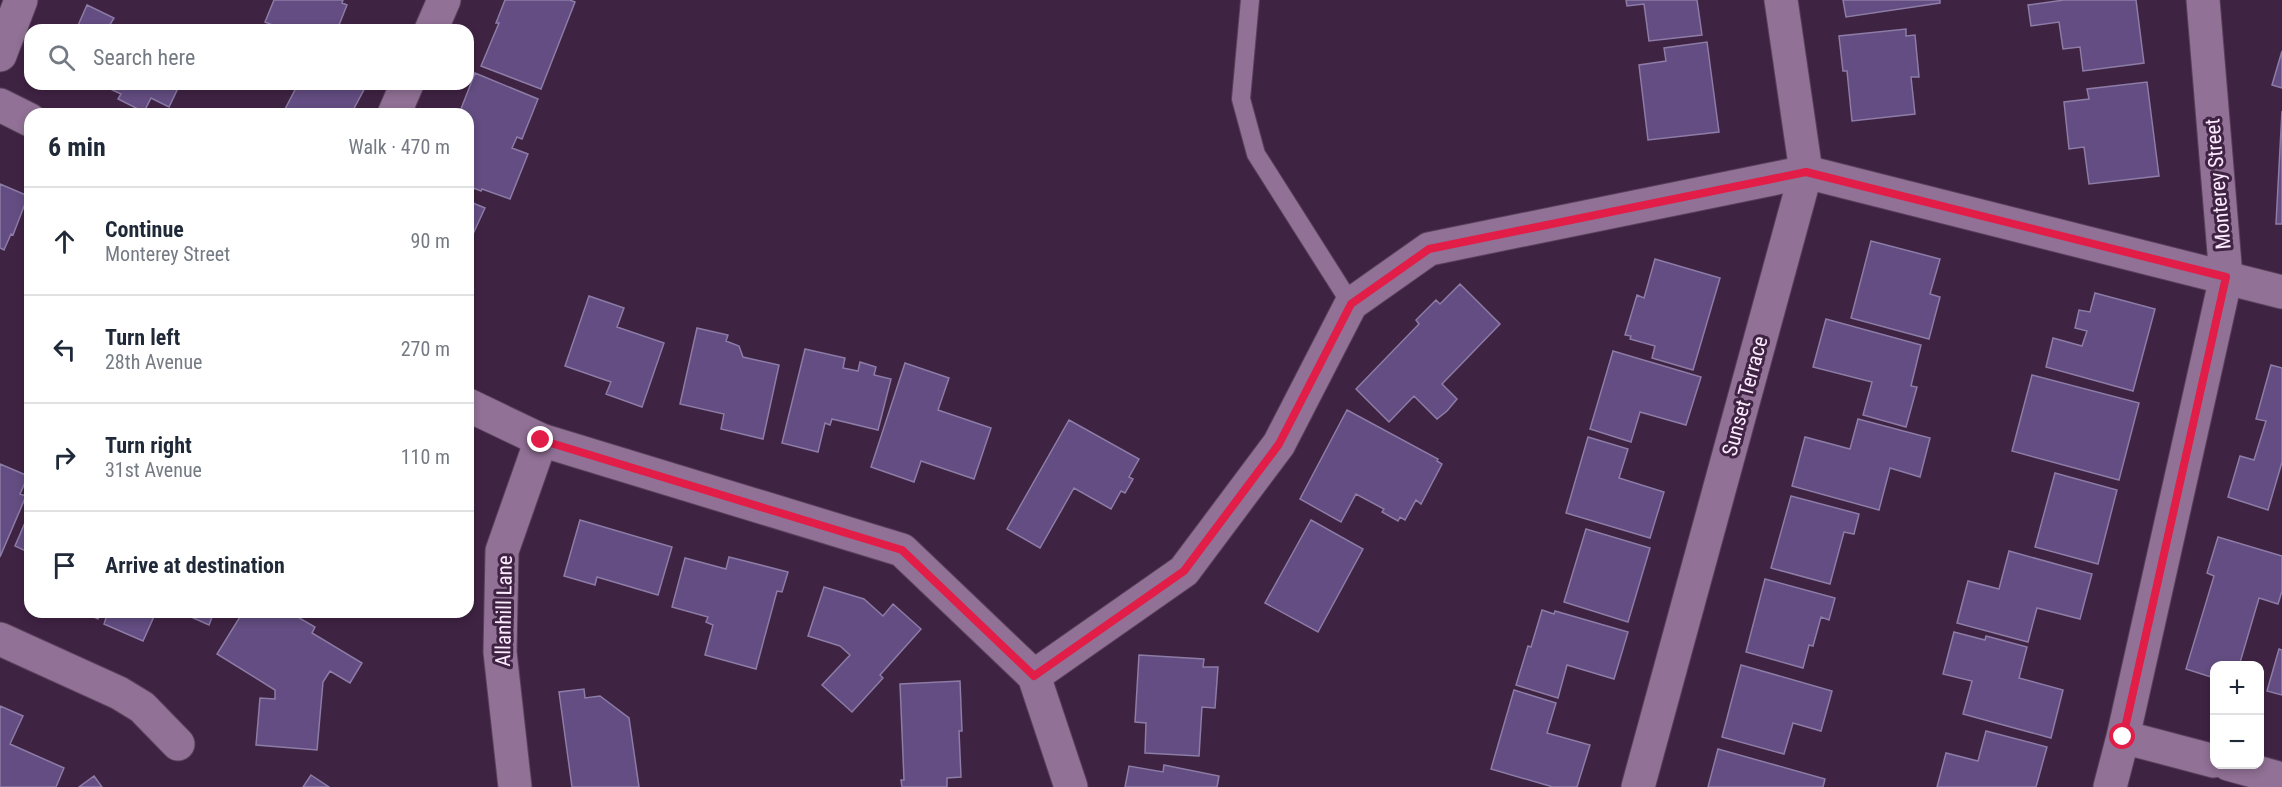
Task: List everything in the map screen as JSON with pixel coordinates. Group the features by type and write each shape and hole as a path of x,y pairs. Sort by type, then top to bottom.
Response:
{"street":[{"path":"0,55 21,0"},
{"path":"434,24 444,0"},
{"name":"Sunset Terrace","path":"1638,787 1806,172 1781,0"},
{"name":"Monterey Street","path":"2110,787 2226,277 2203,0"},
{"path":"397,108 404,90"},
{"path":"0,105 24,117"},
{"path":"1034,676 1184,571 1279,444 1351,304 1429,249 1806,172 2282,292"},
{"path":"474,408 541,440 902,550 1034,676 1071,787"},
{"name":"Allanhill Lane","path":"515,787 500,652 502,551 541,440"},
{"path":"0,639 119,693 142,707 178,744"},
{"path":"2123,737 2210,760"},
{"path":"2243,769 2282,779"}],"lane":[{"path":"1250,0 1241,99 1256,154 1351,304"}],"building":[{"path":"274,0 343,0 342,3 347,5 339,24 270,24 265,22"},
{"path":"505,0 570,0 575,2 541,89 481,66 499,23 496,23"},
{"path":"1626,0 1697,0 1702,35 1649,41 1644,4 1627,6"},
{"path":"1843,0 1940,0 1940,3 1846,17"},
{"path":"2064,0 2136,0 2144,63 2083,71 2080,47 2063,49 2059,22 2031,26 2028,5"},
{"path":"87,5 114,18 110,24 79,24"},
{"path":"1906,29 1906,36 1915,35 1919,77 1911,77 1915,114 1852,121 1847,71 1843,71 1839,36"},
{"path":"1707,42 1719,132 1648,140 1639,65 1666,61 1664,48"},
{"path":"2282,51 2282,88 2272,85"},
{"path":"475,73 538,99 522,139 517,137 512,148 528,154 510,199 474,188 474,108 461,108 468,90 474,90"},
{"path":"2147,82 2159,176 2089,184 2084,147 2069,149 2064,102 2089,99 2087,89"},
{"path":"113,90 177,90 169,107 151,98 146,108 136,108 118,99 121,94"},
{"path":"295,90 364,90 354,108 286,108"},
{"path":"2282,111 2282,224 2276,224"},
{"path":"0,184 24,194 24,206 13,235 11,234 4,250 0,248"},
{"path":"474,203 485,208 474,232"},
{"path":"1871,241 1940,259 1930,294 1940,297 1929,339 1851,318"},
{"path":"1655,259 1720,278 1693,370 1652,358 1655,346 1630,339 1631,336 1625,335 1637,295 1644,298"},
{"path":"1460,284 1500,324 1442,384 1457,399 1447,411 1437,419 1414,396 1389,422 1356,389 1419,324 1416,320 1436,300 1440,304"},
{"path":"2095,293 2155,309 2133,391 2046,367 2053,338 2082,346 2087,331 2075,328 2079,310 2090,312"},
{"path":"589,296 624,308 617,327 664,343 642,407 606,394 611,382 565,366"},
{"path":"1826,319 1921,345 1911,386 1917,387 1906,427 1863,415 1872,382 1813,367"},
{"path":"697,328 728,335 726,341 739,346 743,357 779,365 763,439 721,429 724,414 680,404"},
{"path":"805,349 845,358 843,368 858,371 860,362 876,367 874,375 891,379 878,430 832,419 830,425 825,423 818,452 782,443"},
{"path":"1613,351 1701,377 1686,425 1640,412 1631,442 1590,429"},
{"path":"905,363 949,378 938,410 991,428 974,479 921,461 914,482 871,467"},
{"path":"2271,365 2282,368 2282,462 2268,510 2228,497 2240,456 2254,460 2266,421 2256,419"},
{"path":"2032,375 2139,403 2119,480 2012,451"},
{"path":"1347,410 1438,459 1437,461 1442,464 1421,504 1416,500 1405,520 1400,517 1398,521 1382,512 1384,509 1356,494 1341,522 1300,499"},
{"path":"1858,419 1930,438 1920,477 1890,468 1879,510 1792,486 1805,437 1850,449"},
{"path":"1069,420 1139,459 1129,477 1133,479 1125,493 1121,491 1111,509 1074,488 1040,548 1007,529"},
{"path":"1588,437 1628,449 1619,478 1664,492 1650,538 1566,513"},
{"path":"0,464 24,474 24,485 20,494 24,495 24,501 0,557"},
{"path":"2055,473 2117,490 2098,564 2035,547"},
{"path":"1791,496 1859,514 1854,534 1844,532 1830,584 1771,568"},
{"path":"580,520 672,547 658,595 597,577 595,585 564,576"},
{"path":"1311,520 1363,549 1318,632 1265,603"},
{"path":"24,525 24,550 15,546"},
{"path":"1586,529 1650,548 1628,622 1564,602"},
{"path":"2218,537 2282,556 2282,591 2278,604 2259,598 2240,661 2210,661 2210,677 2186,669 2214,576 2207,573"},
{"path":"2009,551 2092,574 2080,619 2037,608 2028,642 1957,623 1968,581 1999,589"},
{"path":"729,557 788,572 782,592 777,591 756,669 705,655 713,625 706,622 708,617 672,607 685,558 726,569"},
{"path":"1765,579 1835,598 1829,620 1821,617 1813,646 1809,645 1803,668 1746,652"},
{"path":"824,587 864,599 883,616 893,604 921,629 880,675 883,678 852,712 822,685 850,655 840,646 808,636"},
{"path":"1542,610 1554,614 1555,611 1628,632 1614,679 1567,665 1558,698 1516,685"},
{"path":"106,618 153,618 143,641 104,624"},
{"path":"193,618 212,618 209,625"},
{"path":"239,618 299,618 315,627 312,633 362,663 350,683 330,671 323,682 317,750 256,745 260,698 275,699 275,690 217,654"},
{"path":"1954,632 1985,640 1986,636 2027,647 2019,678 2063,690 2051,738 1963,714 1972,681 1943,674"},
{"path":"2279,649 2282,650 2282,695 2267,691"},
{"path":"1139,655 1204,659 1203,667 1218,667 1215,708 1202,707 1199,756 1145,753 1146,723 1135,722"},
{"path":"1741,665 1832,691 1821,731 1793,723 1784,754 1722,737"},
{"path":"960,681 961,777 947,778 947,787 902,787 901,780 904,780 900,684"},
{"path":"584,689 585,698 600,696 629,718 639,787 572,787 559,692"},
{"path":"1514,690 1556,703 1547,733 1590,745 1577,787 1553,787 1491,769"},
{"path":"0,706 23,716 10,744 64,768 56,787 0,787"},
{"path":"1986,731 2047,747 2036,787 1937,787 1946,753 1978,761"},
{"path":"1718,749 1825,779 1823,787 1708,787"},
{"path":"1164,765 1219,776 1217,787 1125,787 1129,766 1163,772"},
{"path":"311,775 329,787 303,787"},
{"path":"94,776 102,787 79,787"}],"route":[{"path":"541,440 902,550 1034,676 1184,571 1279,444 1351,304 1429,249 1806,172 2226,277 2123,737"}]}
